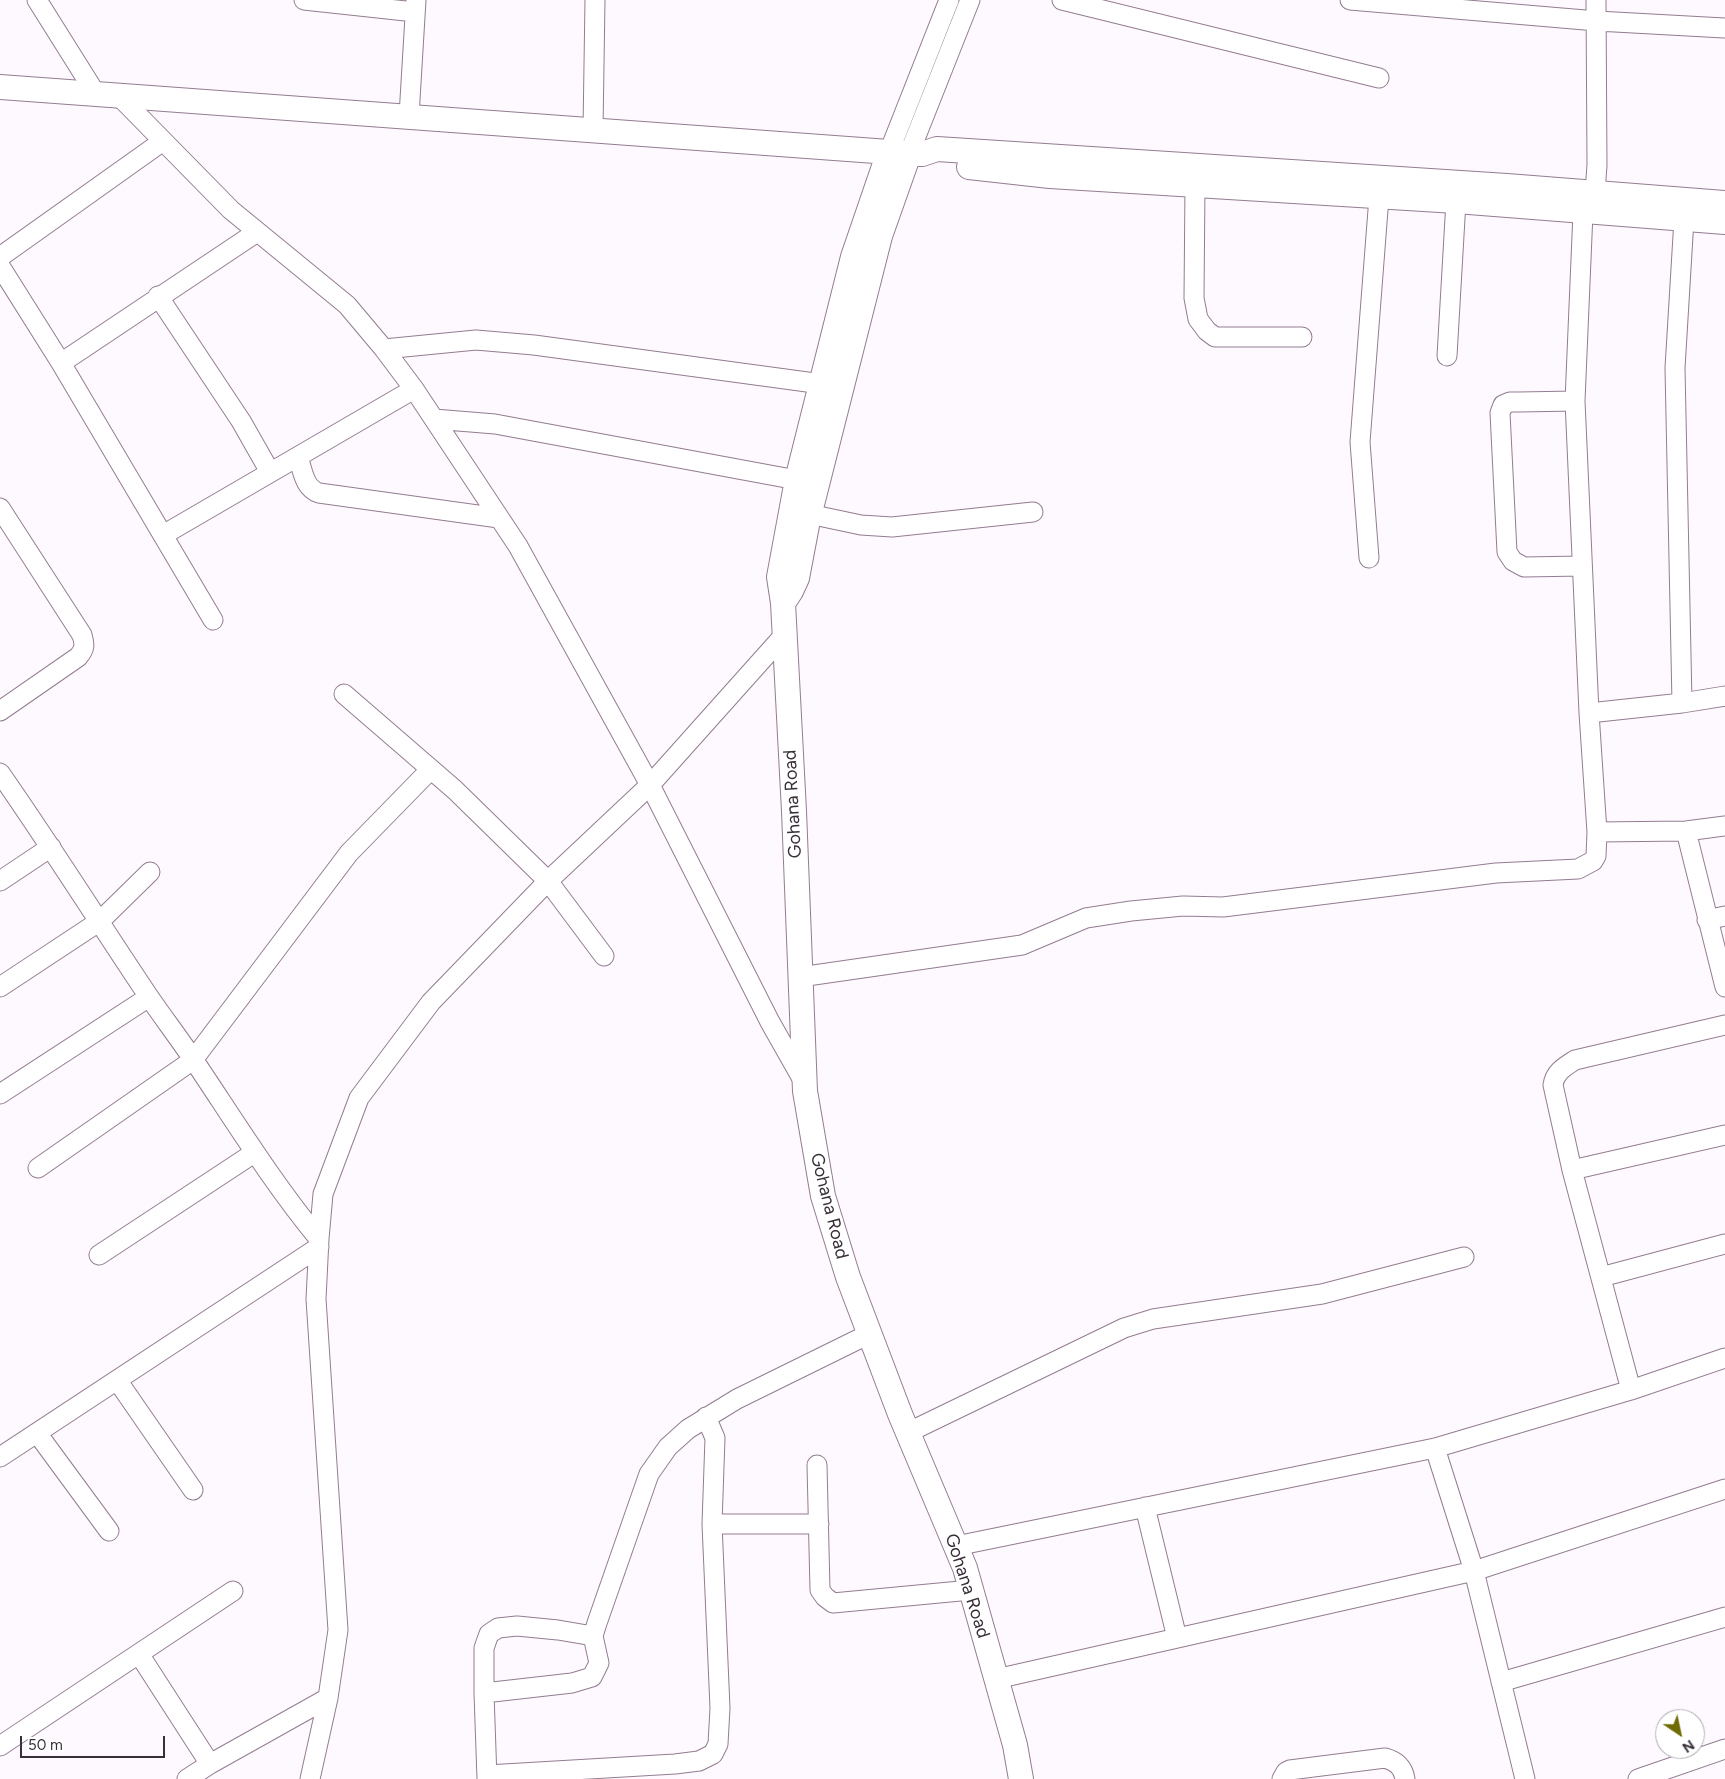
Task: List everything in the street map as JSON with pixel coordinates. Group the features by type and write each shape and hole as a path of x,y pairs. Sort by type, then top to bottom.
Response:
{"main road":[{"path":"0,87 907,153 937,149 1589,202 1684,219 1725,222"},
{"path":"907,153 933,162 1050,176 1379,198 1456,201 1725,203"},
{"path":"783,603 797,578 810,514 880,236 907,153"},
{"name":"Gohana Road","path":"907,153 853,257 798,480 779,577 785,634 794,811 804,1082 823,1196 848,1277 907,1432 965,1568 1015,1744 1021,1779"}],"street":[{"path":"37,0 107,95 163,141 231,210 347,305 414,389 518,546 650,785 770,1022 804,1082"},
{"path":"304,0 415,6 409,116"},
{"path":"593,130 594,0"},
{"path":"907,153 949,0"},
{"path":"907,153 970,0"},
{"path":"1062,0 1379,78"},
{"path":"1350,0 1469,6 1597,21 1724,28"},
{"path":"800,977 1022,945 1086,918 1131,911 1183,906 1223,906 1496,873 1578,869 1593,861 1596,856 1598,832 1589,713 1575,401 1589,202 1597,165 1596,0"},
{"path":"0,256 163,141"},
{"path":"1194,185 1194,298 1198,319 1207,331 1215,337 1302,336"},
{"path":"1368,558 1360,442 1379,198"},
{"path":"1447,356 1456,201"},
{"path":"1682,703 1675,368 1684,219"},
{"path":"61,363 158,296 257,232"},
{"path":"0,266 61,363 213,620"},
{"path":"158,296 240,421 270,472"},
{"path":"384,349 476,340 534,345 822,384"},
{"path":"163,535 414,389"},
{"path":"1575,401 1510,402 1503,405 1500,412 1507,552 1513,562 1524,567 1582,566"},
{"path":"434,419 494,424 798,480"},
{"path":"298,457 307,485 311,491 499,518"},
{"path":"0,508 82,635 85,644 84,650 78,657 0,711"},
{"path":"810,514 861,524 892,527 1033,512"},
{"path":"315,1775 338,1630 316,1299 319,1243 323,1194 359,1098 431,1002 548,881 650,785 785,634"},
{"path":"344,694 454,790 548,881 604,956"},
{"path":"1589,713 1682,703 1725,696"},
{"path":"38,1168 193,1060 349,853 431,769"},
{"path":"0,773 52,847 149,997 254,1152 319,1243"},
{"path":"1598,832 1686,831 1725,826"},
{"path":"1686,831 1716,918 1725,987"},
{"path":"0,881 52,847"},
{"path":"0,987 100,921 150,872"},
{"path":"0,1094 149,997"},
{"path":"1631,1390 1572,1170 1553,1085 1554,1078 1565,1066 1575,1060 1725,1025"},
{"path":"1572,1170 1725,1135"},
{"path":"99,1255 254,1152"},
{"path":"1,1455 117,1380 319,1243"},
{"path":"1601,1276 1725,1244"},
{"path":"907,1432 1124,1328 1153,1320 1322,1294 1464,1256"},
{"path":"484,1693 572,1683 592,1677 599,1663 593,1636 649,1474 668,1447 688,1429 737,1399 869,1334"},
{"path":"956,1546 1435,1448 1724,1361"},
{"path":"117,1380 193,1490"},
{"path":"593,1636 525,1627 498,1628 489,1634 484,1648 487,1777 675,1764 699,1761 713,1754 718,1744 720,1708 712,1524 715,1438 706,1418"},
{"path":"37,1433 109,1530"},
{"path":"1435,1448 1474,1571 1524,1779"},
{"path":"817,1465 820,1590 825,1597 834,1603 971,1590"},
{"path":"996,1679 1474,1571 1725,1490"},
{"path":"1145,1507 1177,1638"},
{"path":"712,1524 819,1524"},
{"path":"0,1746 233,1591"},
{"path":"1501,1682 1725,1617"},
{"path":"139,1654 210,1764"},
{"path":"187,1779 210,1764 328,1698"},
{"path":"1638,1779 1725,1749"},
{"path":"1282,1779 1286,1772 1290,1770 1385,1758 1393,1760 1400,1765 1405,1779"}]}
